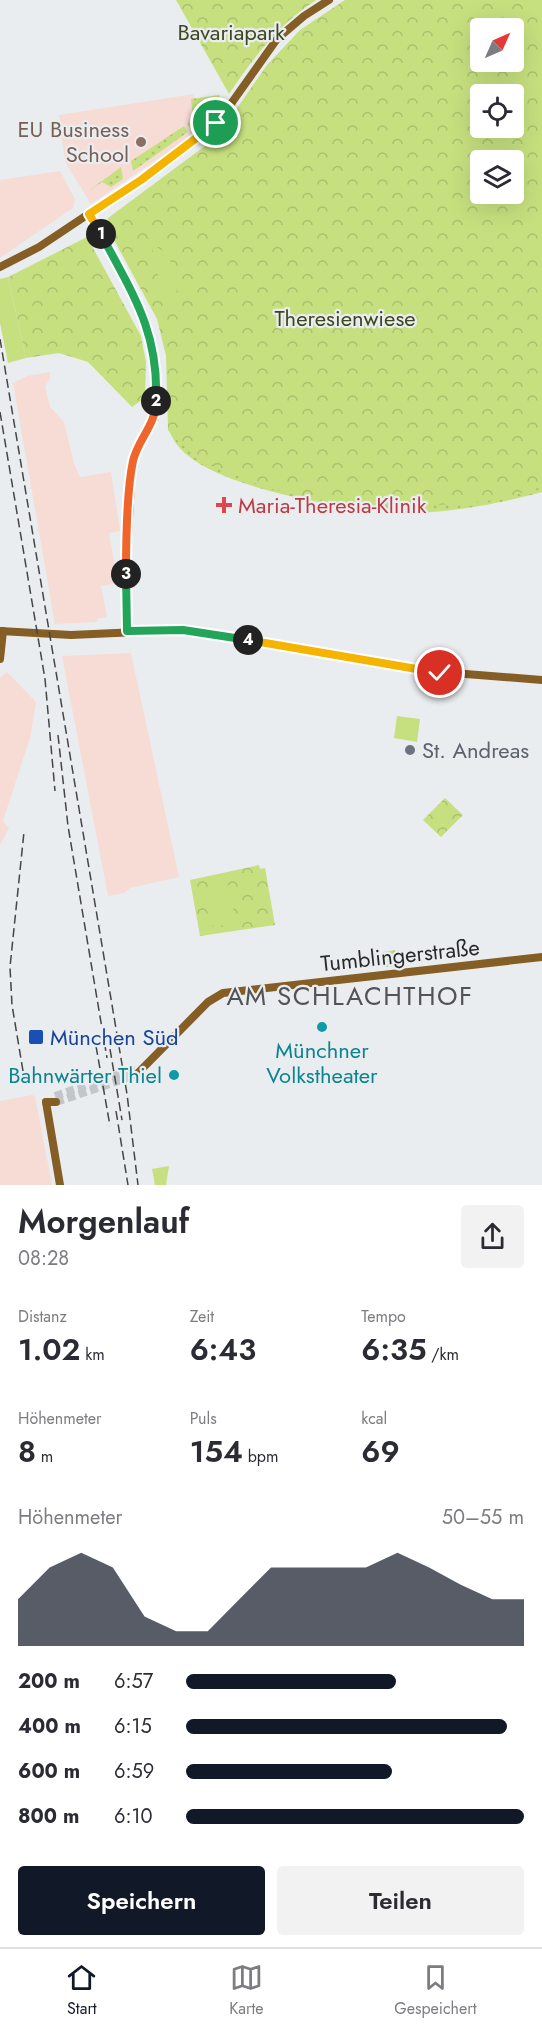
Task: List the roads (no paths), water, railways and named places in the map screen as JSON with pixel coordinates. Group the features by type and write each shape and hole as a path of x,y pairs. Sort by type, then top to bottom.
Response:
{"main road":[{"path":"0,267 16,261 141,180 216,123 277,39 304,16 329,0"},
{"path":"89,214 133,294 149,331 157,383 156,410 149,430 138,448 132,467 126,570 127,631"},
{"path":"0,659 1,638 183,630 415,670 542,680"},
{"name":"Tumblingerstraße","path":"136,1072 148,1064 208,1002 226,992 542,957"},
{"path":"56,1099 46,1102 60,1185"}],"tunnel":[{"path":"55,1096 135,1069"},
{"path":"56,1102 136,1075"}],"railway":[{"path":"0,339 127,1094 138,1185"},
{"path":"0,412 45,679 55,791"},
{"path":"58,735 68,826 107,1058"},
{"path":"23,1071 12,1005 10,967 24,832"},
{"path":"96,1046 110,1126"},
{"path":"110,1049 122,1120"},
{"path":"116,1111 128,1185"}],"place":[{"name":"EU Business School","path":"141,142"},
{"name":"Maria-Theresia-Klinik","path":"224,505"},
{"name":"St. Andreas","path":"410,750"},
{"name":"Münchner Volkstheater","path":"322,1027"},
{"name":"München Süd","path":"36,1037"},
{"name":"Bahnwärter Thiel","path":"174,1075"}],"district":[{"name":"AM SCHLACHTHOF","path":"350,996"}],"park label":[{"name":"Bavariapark","path":"231,32"},
{"name":"Theresienwiese","path":"345,318"}]}
